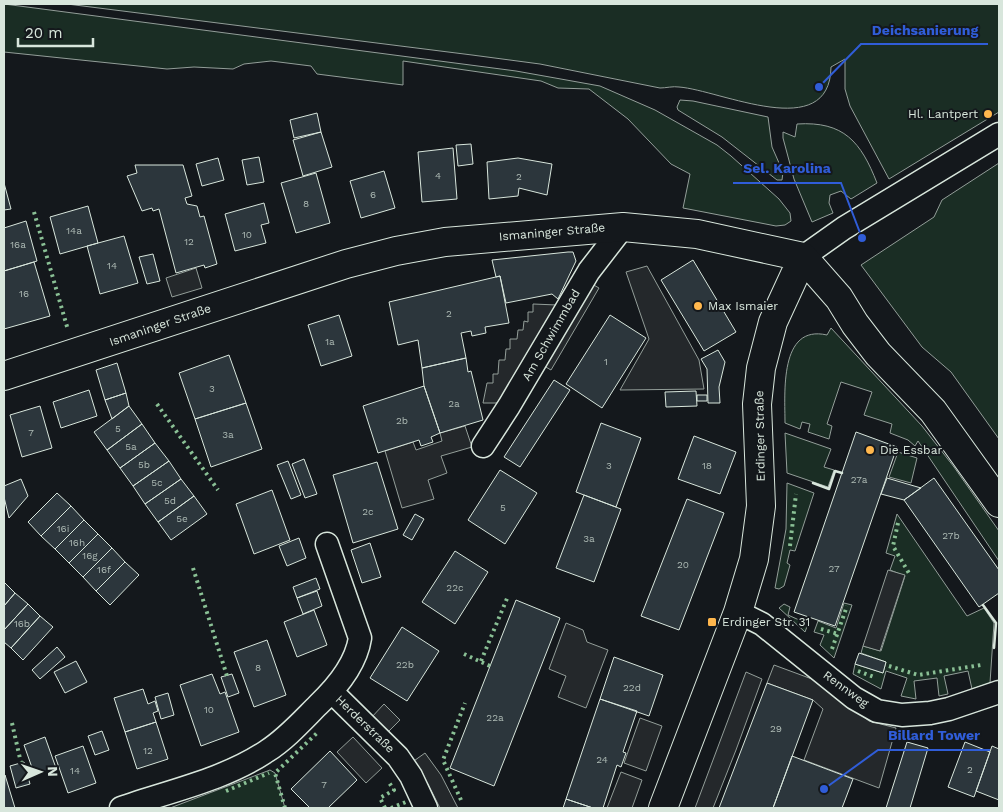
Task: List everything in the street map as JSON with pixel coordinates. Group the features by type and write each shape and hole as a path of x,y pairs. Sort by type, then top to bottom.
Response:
{"street":[{"name":"Erdinger Straße","path":"663,808 738,612 754,560 761,506 757,404 762,361 773,322 803,257 844,228 999,134"},
{"name":"Ismaninger Straße","path":"4,376 346,264 396,251 463,240 623,227 697,234 803,257"},
{"name":"Am Schwimmbad","path":"483,446 510,406 589,271 623,227"},
{"path":"803,257 839,298 855,324 878,354 933,411 999,503"},
{"path":"121,808 189,786 250,761 268,751 289,734 332,692 354,659 360,638 327,544"},
{"name":"Rennweg","path":"738,612 762,624 854,698 877,711 902,715 930,713 949,709 999,692"},
{"name":"Herderstraße","path":"332,692 398,757 411,776 426,808"}],"green space":[{"path":"4,4 516,71 600,86 655,110 717,145 779,199 790,213 791,221 785,225 776,226 683,208 690,174 671,164 628,119 589,89 558,88 541,81 403,61 403,85 317,74 311,66 271,61 244,64 233,69 194,67 167,69 4,52"},
{"path":"67,4 999,4 999,112 889,179 850,106 845,89 845,59 831,67 826,90 813,103 793,108 770,107 697,90 677,87 660,88 540,64"},
{"path":"680,100 768,117 772,147 783,172 782,180 777,180 722,137 678,110 677,107"},
{"path":"797,124 827,126 849,137 864,156 877,183 851,199 841,191 830,195 829,203 833,213 812,222 794,179 783,138 783,132 795,137"},
{"path":"999,163 999,439 951,372 922,347 861,265 934,217 942,200"},
{"path":"831,328 922,426 954,467 999,531 999,561 918,441 915,446 908,440 890,433 892,424 864,415 872,392 841,382 827,424 832,426 829,439 808,432 810,424 802,422 800,429 785,423 786,379 788,364 793,350 800,340 811,334 827,335"},
{"path":"785,433 831,449 824,467 834,470 828,487 787,473"},
{"path":"898,452 917,458 911,483 889,477"},
{"path":"787,483 814,493 795,551 790,550 787,563 790,565 784,586 779,589 775,588 786,529"},
{"path":"897,514 967,616 984,608 994,623 990,683 972,689 968,671 944,676 948,694 939,696 937,678 914,681 916,699 901,696 907,678 886,671 881,689 853,674 855,664 883,673 886,662 861,653 863,646 881,651 905,576 890,570 895,556 886,553"},
{"path":"844,603 852,605 834,658 820,645 824,635 814,632 818,621 836,628"},
{"path":"784,604 790,607 788,615 808,624 805,632 779,608"},
{"path":"270,770 275,773 285,808 170,808"}],"shaded area":[{"path":"647,266 699,360 704,389 620,390 649,339 626,272"},
{"path":"196,268 202,288 172,297 166,278"},
{"path":"592,284 599,288 551,370 544,366"},
{"path":"533,304 557,305 501,403 483,403 487,383 493,383 493,374 498,374 499,360 505,360 506,349 510,349 510,339 517,339 518,330 523,330 524,321 528,322 528,312 533,312"},
{"path":"465,426 472,447 441,456 447,473 428,480 434,499 402,508 385,451 413,442 416,450 442,441 440,433"},
{"path":"888,570 905,575 880,651 863,646"},
{"path":"566,623 583,630 587,642 608,650 586,708 558,697 566,676 549,669"},
{"path":"774,665 820,682 869,721 896,728 879,788 804,760 823,709 813,700 767,683"},
{"path":"746,672 762,679 736,750 713,808 695,808"},
{"path":"384,704 400,720 386,734 370,719"},
{"path":"640,718 662,726 646,771 624,763"},
{"path":"353,737 382,768 366,783 337,752"},
{"path":"425,753 441,775 458,808 440,808 428,784 411,763"},
{"path":"621,772 642,780 632,808 607,808"}],"building":[{"path":"317,113 321,132 294,138 290,120"},
{"path":"321,132 332,167 303,176 293,140"},
{"path":"471,144 473,164 458,166 456,145"},
{"path":"453,148 457,199 422,202 418,152"},
{"path":"259,157 264,182 247,185 242,160"},
{"path":"218,158 224,180 202,186 196,164"},
{"path":"518,158 552,164 547,195 519,188 518,196 489,199 487,162"},
{"path":"135,165 183,165 192,196 185,198 187,204 197,206 200,217 204,216 217,264 205,268 204,265 176,273 159,209 153,211 152,208 142,211 127,176 137,173"},
{"path":"384,171 395,208 361,218 350,181"},
{"path":"316,173 330,223 296,233 281,183"},
{"path":"4,183 11,209 4,210"},
{"path":"264,203 269,223 261,225 266,243 235,251 225,214"},
{"path":"88,206 98,243 60,254 50,217"},
{"path":"26,221 37,261 4,271 4,228"},
{"path":"124,236 138,283 100,294 87,246"},
{"path":"573,252 576,261 558,299 552,294 506,303 500,276 496,277 492,260"},
{"path":"153,254 160,281 147,284 139,257"},
{"name":"Max Ismaier","path":"693,260 736,332 704,351 661,280"},
{"path":"34,262 50,316 4,329 4,271"},
{"path":"500,276 509,323 485,327 486,333 472,336 471,331 461,333 466,358 422,368 418,340 398,345 389,302"},
{"path":"339,315 352,356 321,366 308,325"},
{"path":"610,315 646,338 602,408 566,384"},
{"path":"718,350 725,362 719,387 720,403 708,403 707,369 701,359"},
{"path":"229,355 246,403 195,419 179,373"},
{"path":"466,358 468,372 471,371 483,420 440,433 424,386 422,368"},
{"path":"117,363 126,393 105,400 96,370"},
{"path":"554,380 570,390 520,467 504,457"},
{"path":"424,386 440,433 431,437 433,442 421,446 419,440 378,453 363,406"},
{"path":"89,390 97,416 61,428 53,402"},
{"path":"696,391 697,406 666,407 665,392"},
{"path":"126,393 129,406 112,419 105,400"},
{"path":"697,395 707,395 707,401 697,401"},
{"path":"246,403 262,449 211,467 195,419"},
{"path":"40,406 52,448 22,457 10,415"},
{"path":"129,406 142,424 107,450 94,432"},
{"path":"601,423 641,438 616,507 576,492"},
{"path":"142,424 155,443 120,468 107,450"},
{"path":"856,432 897,447 835,626 794,612"},
{"path":"694,436 736,452 720,494 678,479"},
{"path":"155,443 169,461 133,486 120,468"},
{"path":"304,459 317,494 305,498 292,464"},
{"path":"169,461 181,479 145,504 133,486"},
{"path":"288,461 301,495 291,499 277,465"},
{"path":"377,462 398,529 353,543 333,475"},
{"path":"500,470 537,493 505,544 468,520"},
{"path":"887,478 921,488 904,500 881,494"},
{"path":"934,478 999,570 999,593 979,607 904,500"},
{"path":"21,479 28,496 9,518 4,497 4,486"},
{"path":"181,479 194,496 158,522 145,504"},
{"path":"272,490 290,540 254,554 236,504"},
{"path":"57,493 71,506 41,536 28,522"},
{"path":"584,495 621,509 594,582 556,568"},
{"path":"194,496 207,514 171,540 158,522"},
{"path":"687,499 724,513 679,630 641,616"},
{"path":"71,506 84,520 55,549 41,536"},
{"path":"415,514 424,519 412,540 403,535"},
{"path":"84,520 98,534 69,563 55,549"},
{"path":"98,534 112,548 83,577 69,563"},
{"path":"299,538 306,558 287,566 279,546"},
{"path":"370,543 381,577 362,583 351,550"},
{"path":"112,548 125,562 96,591 83,577"},
{"path":"455,551 488,572 455,624 422,602"},
{"path":"125,562 139,575 110,605 96,591"},
{"path":"316,578 320,589 297,598 293,587"},
{"path":"4,582 15,593 4,606"},
{"path":"317,591 322,606 303,614 297,598"},
{"path":"15,593 28,604 4,630 4,606"},
{"path":"516,600 560,618 494,786 450,768"},
{"path":"28,604 40,616 11,648 4,642 4,630"},
{"path":"314,610 327,645 297,657 284,622"},
{"path":"40,616 53,627 23,660 11,648"},
{"path":"402,627 439,651 407,701 370,678"},
{"path":"267,640 286,695 254,707 234,652"},
{"path":"57,647 65,657 40,679 32,670"},
{"path":"859,653 886,662 883,673 855,664"},
{"path":"614,657 663,675 649,716 600,699"},
{"path":"76,661 87,682 65,693 54,672"},
{"path":"212,674 220,694 225,692 239,732 201,746 180,685"},
{"path":"232,674 239,693 228,697 221,677"},
{"path":"767,683 813,700 773,808 719,808"},
{"path":"143,689 148,704 155,701 158,711 153,713 156,722 125,732 114,698"},
{"path":"168,693 174,715 161,719 155,697"},
{"path":"600,699 637,711 623,752 626,753 621,767 617,765 603,808 593,808 566,799"},
{"path":"156,722 168,759 137,769 125,732"},
{"path":"102,731 109,750 95,755 88,736"},
{"path":"45,737 56,768 35,776 24,745"},
{"path":"907,742 928,748 910,808 886,808"},
{"path":"965,742 990,752 974,797 948,787"},
{"path":"83,746 96,783 68,793 55,756"},
{"path":"992,746 999,749 999,800 976,791"},
{"path":"330,751 357,780 328,808 310,808 291,789"},
{"path":"792,756 853,779 842,808 773,808"},
{"path":"24,762 30,784 16,788 10,766"},
{"path":"5,775 15,808 4,808"},
{"path":"566,799 593,808 563,808"}],"hedge":[{"path":"34,212 68,330"},
{"path":"157,404 218,490"},
{"path":"790,546 796,494"},
{"path":"898,523 893,546 910,575"},
{"path":"193,568 227,676"},
{"path":"481,661 508,596"},
{"path":"832,649 847,606"},
{"path":"821,629 838,634"},
{"path":"464,654 490,666"},
{"path":"889,666 918,675 981,665"},
{"path":"858,671 874,677"},
{"path":"461,800 443,760 465,703"},
{"path":"12,723 21,763"},
{"path":"285,808 275,773 317,733"},
{"path":"226,791 269,773"},
{"path":"385,808 380,798 394,790 388,781"},
{"path":"391,808 406,802"}],"wall":[{"path":"813,483 829,489 835,471 842,473"},
{"path":"983,605 996,623 994,648"}],"place":[{"name":"Deichsanierung","path":"819,87"},
{"name":"Hl. Lantpert","path":"988,114"},
{"name":"Sel. Karolina","path":"862,238"},
{"name":"Max Ismaier","path":"698,306"},
{"name":"Die Essbar","path":"870,450"},
{"name":"Erdinger Str. 31","path":"712,622"},
{"name":"Billard Tower","path":"824,789"}]}
